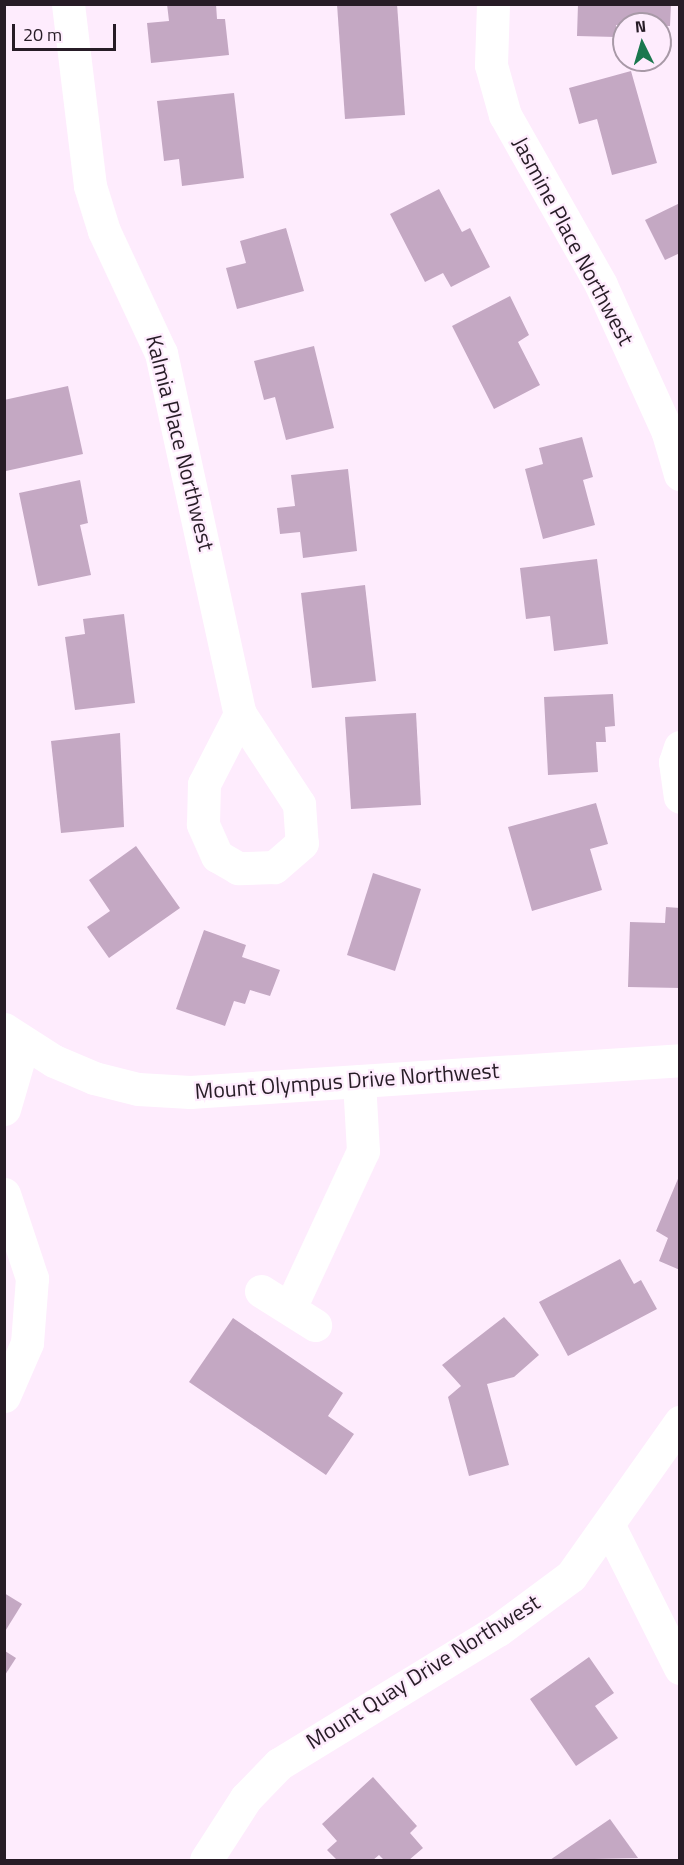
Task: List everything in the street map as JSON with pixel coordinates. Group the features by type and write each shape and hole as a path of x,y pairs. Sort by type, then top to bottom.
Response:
{"street":[{"name":"Kalmia Place Northwest","path":"68,4 90,186 104,231 161,353 240,714"},
{"name":"Jasmine Place Northwest","path":"493,4 491,65 505,115 601,285 668,433 680,474"},
{"path":"680,747 675,762 680,797"},
{"path":"4,1109 14,1036"},
{"name":"Mount Olympus Drive Northwest","path":"14,1036 94,1078 138,1089 190,1092 680,1060"},
{"path":"261,1290 303,1316 363,1151 359,1081"},
{"path":"4,1194 32,1278 27,1343 4,1396"},
{"name":"Mount Quay Drive Northwest","path":"206,1860 246,1798 279,1764 536,1604 571,1576 609,1526 680,1422"},
{"path":"609,1526 680,1668"}],"building":[{"path":"167,4 216,4 217,19 225,19 229,55 151,63 147,23 169,21"},
{"path":"337,4 397,4 405,115 345,119"},
{"path":"578,4 671,4 671,12 612,12 612,37 577,36"},
{"path":"631,72 657,163 612,175 597,119 579,124 569,88"},
{"path":"234,93 244,178 182,186 179,159 164,161 157,101"},
{"path":"439,189 462,232 470,228 490,267 451,287 443,273 425,282 390,214"},
{"path":"680,203 680,253 665,260 645,220"},
{"path":"286,228 304,291 237,309 226,268 246,263 240,241"},
{"path":"510,296 529,335 518,342 540,385 494,409 452,326"},
{"path":"314,346 334,428 286,440 275,397 264,400 254,361"},
{"path":"68,386 83,454 6,471 4,400"},
{"path":"582,437 593,477 583,480 595,525 543,539 525,469 543,464 539,448"},
{"path":"348,469 357,551 303,558 300,532 280,534 277,508 295,506 291,475"},
{"path":"80,480 88,523 80,525 91,575 38,586 19,493"},
{"path":"597,559 608,644 554,651 550,616 526,619 520,568"},
{"path":"365,585 376,681 312,688 301,593"},
{"path":"124,614 135,703 75,710 65,637 85,634 83,619"},
{"path":"613,694 615,726 605,727 606,742 596,742 598,772 548,775 544,697"},
{"path":"416,713 421,805 351,809 345,717"},
{"path":"120,733 124,827 61,833 51,741"},
{"path":"596,803 608,844 590,849 602,890 532,911 508,827"},
{"path":"136,846 180,908 109,958 87,927 110,911 89,880"},
{"path":"373,873 421,889 395,971 347,955"},
{"path":"666,907 680,908 680,988 628,987 630,922 665,923"},
{"path":"204,930 246,945 242,957 280,970 270,996 250,990 245,1004 234,1001 225,1026 176,1009"},
{"path":"680,1174 680,1270 659,1261 668,1238 656,1231"},
{"path":"620,1259 634,1284 641,1280 657,1309 568,1356 539,1302"},
{"path":"504,1317 539,1355 514,1377 487,1384 509,1465 469,1476 448,1397 461,1386 442,1365"},
{"path":"233,1318 343,1393 328,1416 354,1434 326,1475 189,1382"},
{"path":"4,1593 22,1604 4,1633"},
{"path":"5,1651 16,1658 5,1675"},
{"path":"589,1657 614,1693 595,1706 618,1738 576,1766 530,1699"},
{"path":"373,1777 417,1826 410,1833 423,1848 409,1860 384,1860 379,1855 373,1860 337,1860 327,1850 337,1841 322,1824"},
{"path":"610,1819 638,1858 550,1860"}]}
